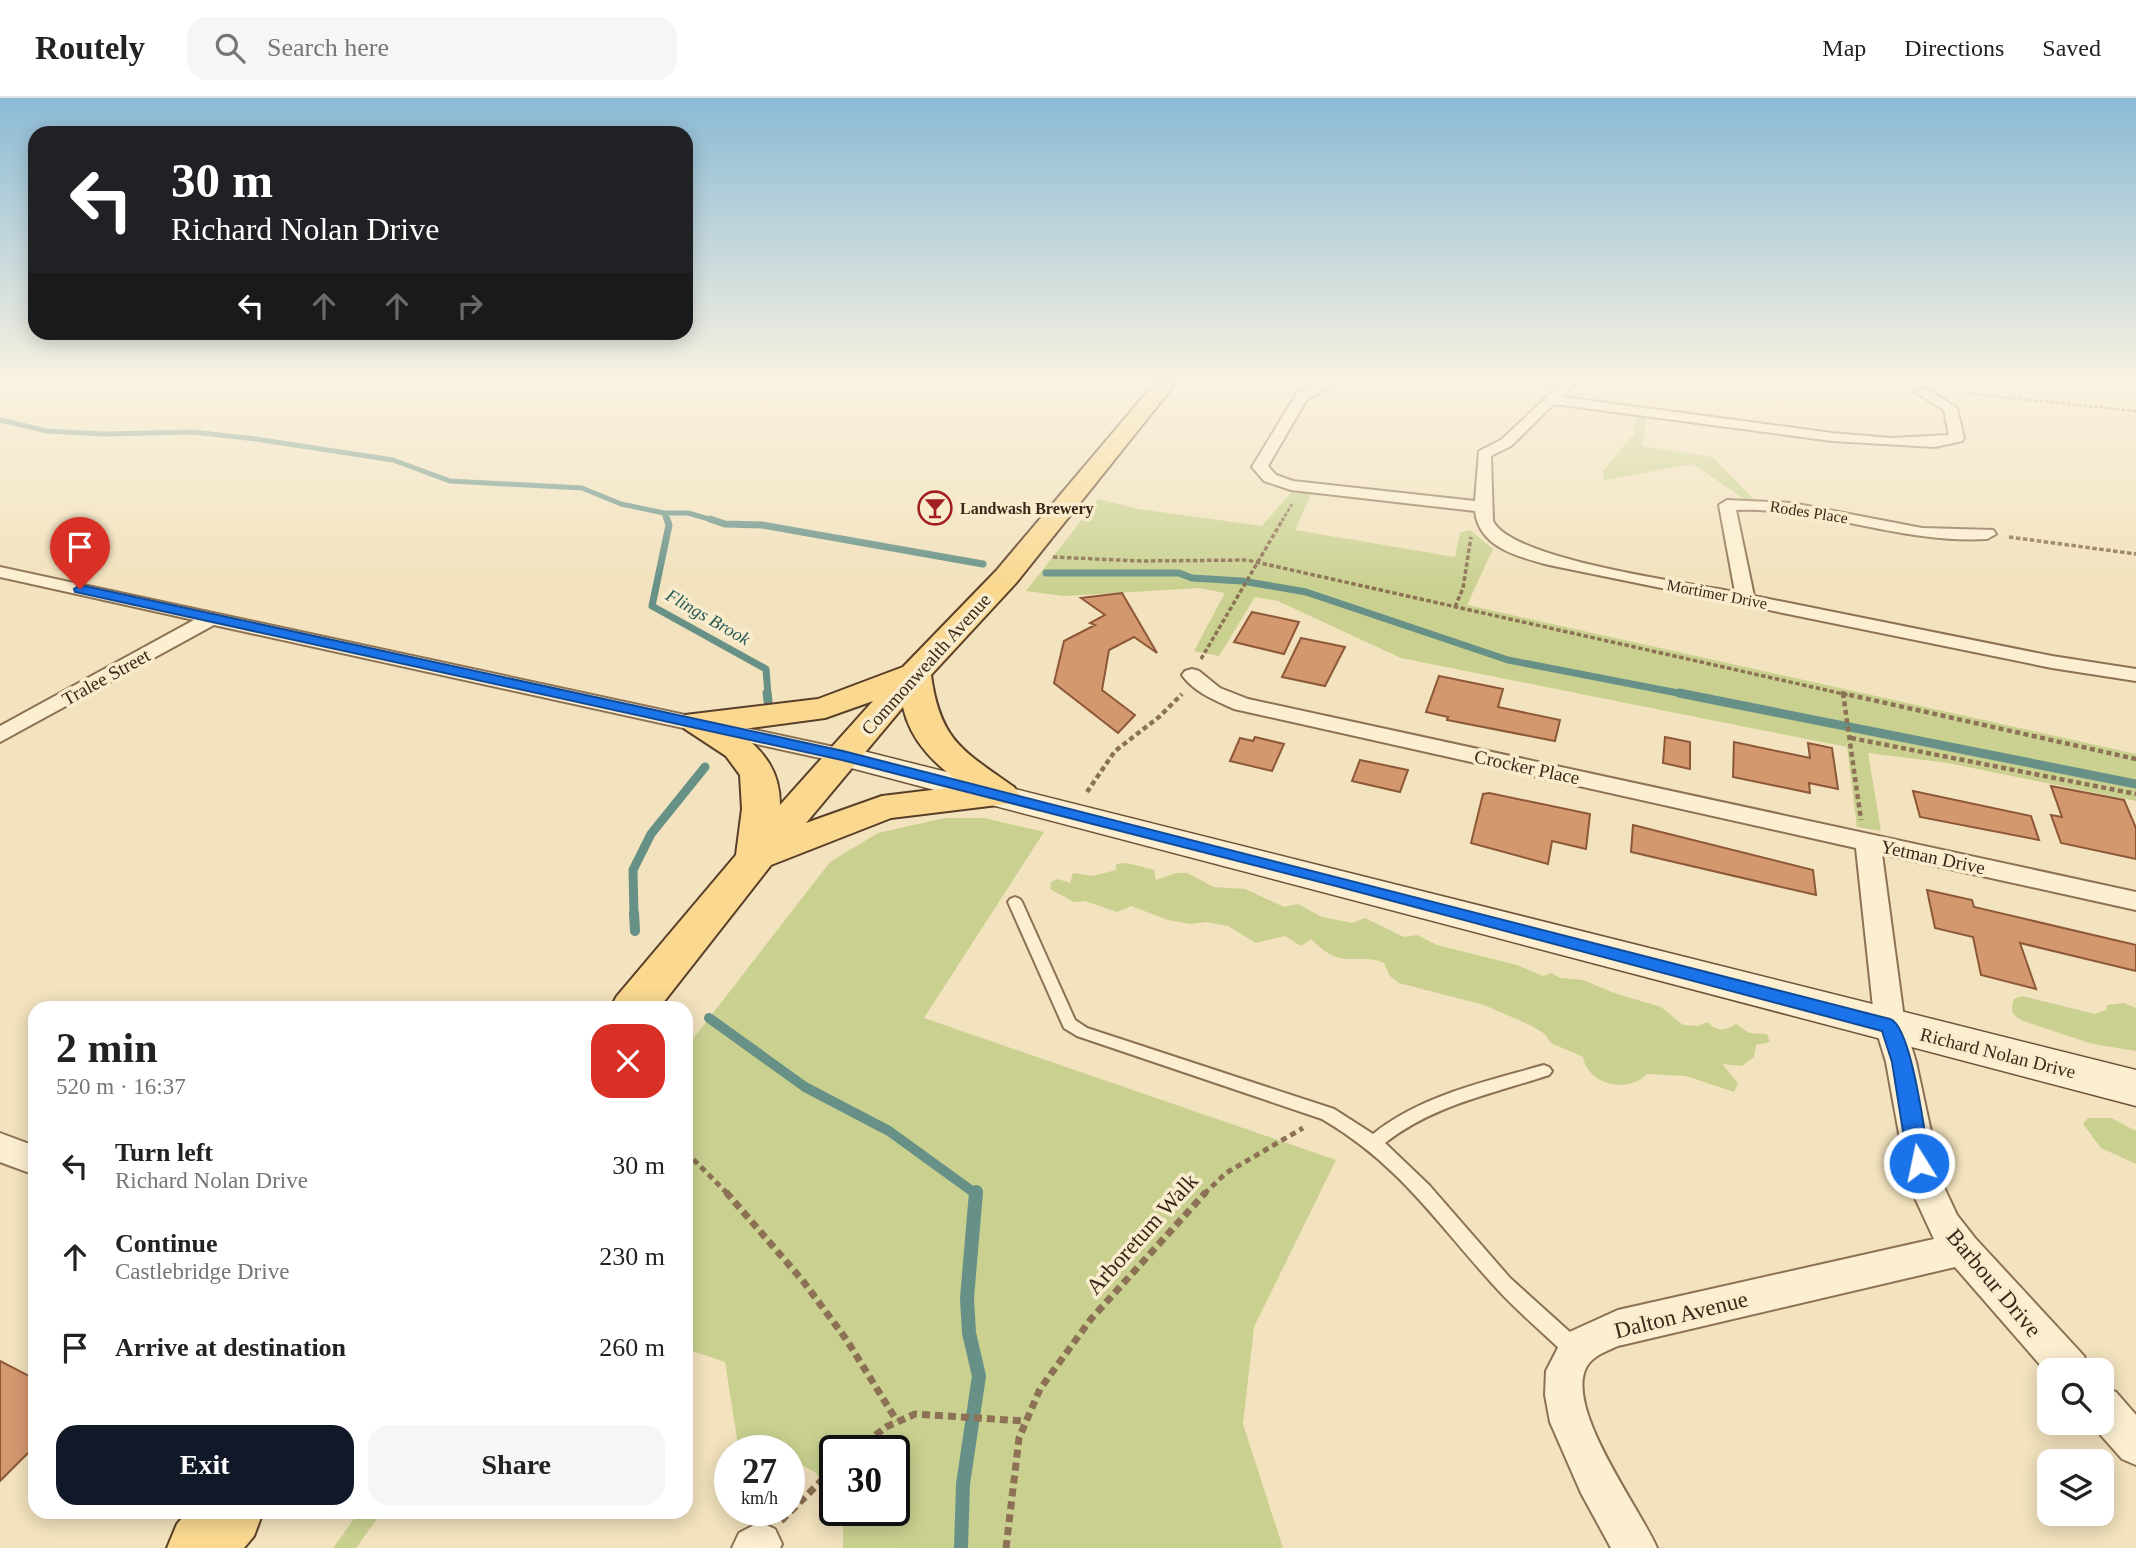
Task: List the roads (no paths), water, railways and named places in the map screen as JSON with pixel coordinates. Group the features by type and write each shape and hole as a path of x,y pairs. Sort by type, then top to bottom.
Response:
{"main road":[{"name":"Commonwealth Avenue","path":"639,1001 755,858 915,673 1006,577 1109,452"},
{"path":"697,722 771,717 825,708 915,673 919,715 927,733 941,748 1001,795"},
{"path":"697,722 734,743 755,766 761,784 761,813 755,858 882,808 922,801 1001,795"},
{"name":"Richard Nolan Drive","path":"843,756 2136,1088"},
{"path":"201,1548 224,1519"}],"street":[{"path":"1269,452 1260,467 1265,475 1276,481 1485,507 1484,454 1489,452"},
{"name":"Rodes Place","path":"1746,600 1727,505 1760,504 1940,534 1987,534"},
{"name":"Mortimer Drive","path":"1485,507 1485,520 1491,531 1506,543 1541,557 2052,662 2136,675"},
{"path":"0,572 843,756"},
{"name":"Tralee Street","path":"0,735 212,618"},
{"name":"Crocker Place","path":"1192,675 1213,692 1242,704 1868,843"},
{"name":"Yetman Drive","path":"1890,1026 1868,843 2136,901"},
{"name":"Barbour Drive","path":"1890,1026 1902,1062 1925,1183 1945,1226 1962,1249 2059,1358"},
{"path":"0,1147 28,1158"},
{"name":"Dalton Avenue","path":"1575,1350 1618,1328 1962,1249"},
{"path":"1575,1350 1567,1365 1563,1387 1567,1413 1578,1441 1635,1548"},
{"path":"2114,1420 2136,1445"}],"lane":[{"path":"1015,902 1062,1013 1075,1028 1328,1114 1373,1143 1507,1287 1575,1350"},
{"path":"1373,1143 1407,1117 1458,1097 1544,1071"}],"waterway":[{"name":"Flings Brook","path":"339,452 393,460 450,481 582,488 621,504 664,513"},
{"path":"664,513 688,513 716,521"},
{"name":"Flings Brook","path":"664,513 667,521"},
{"name":"Flings Brook","path":"667,519 669,525 652,606 766,669 768,695"},
{"path":"710,519 716,521"},
{"path":"716,521 725,524 762,525 983,564"},
{"path":"1046,573 1179,573 1192,578 1242,581 1306,592 1508,660 1688,695"},
{"name":"Flings Brook","path":"767,693 768,701"},
{"path":"1679,693 2136,784"},
{"path":"634,915 633,870 651,834 705,767"},
{"path":"634,913 635,931"},
{"path":"709,1018 805,1087 889,1131 976,1194"},
{"path":"961,1548 963,1484 979,1376 969,1333 967,1298 976,1194"}],"place":[{"name":"Landwash Brewery","path":"935,508"}]}
